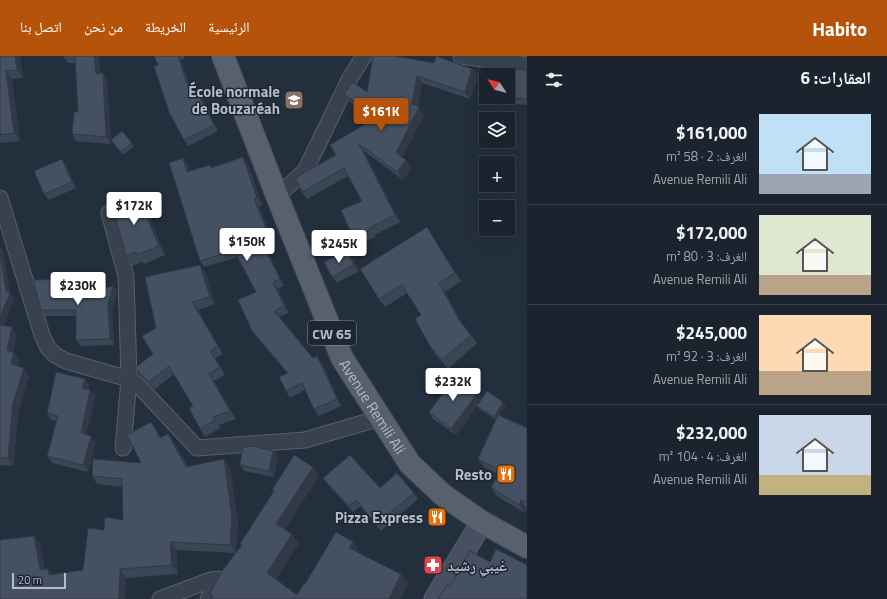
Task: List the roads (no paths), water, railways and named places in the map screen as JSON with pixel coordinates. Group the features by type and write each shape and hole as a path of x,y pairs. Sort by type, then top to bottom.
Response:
{"main road":[{"name":"Avenue Remili Ali","path":"223,56 342,358 410,464 443,495 482,522 527,548"},
{"path":"436,599 482,522"}],"street":[{"path":"277,196 305,171 350,78 364,56"},
{"path":"461,56 527,65"},
{"path":"0,198 42,335 48,348 55,356 66,361 129,379 139,386 197,448 305,440 380,418"},
{"path":"109,213 126,276 129,379 123,448"},
{"path":"160,599 211,580 220,580 208,599"}],"place":[{"name":"École normale de Bouzaréah","path":"294,100"},
{"name":"Resto","path":"506,474"},
{"name":"Pizza Express","path":"437,517"},
{"name":"غيبي رشيد","path":"433,565"}]}
